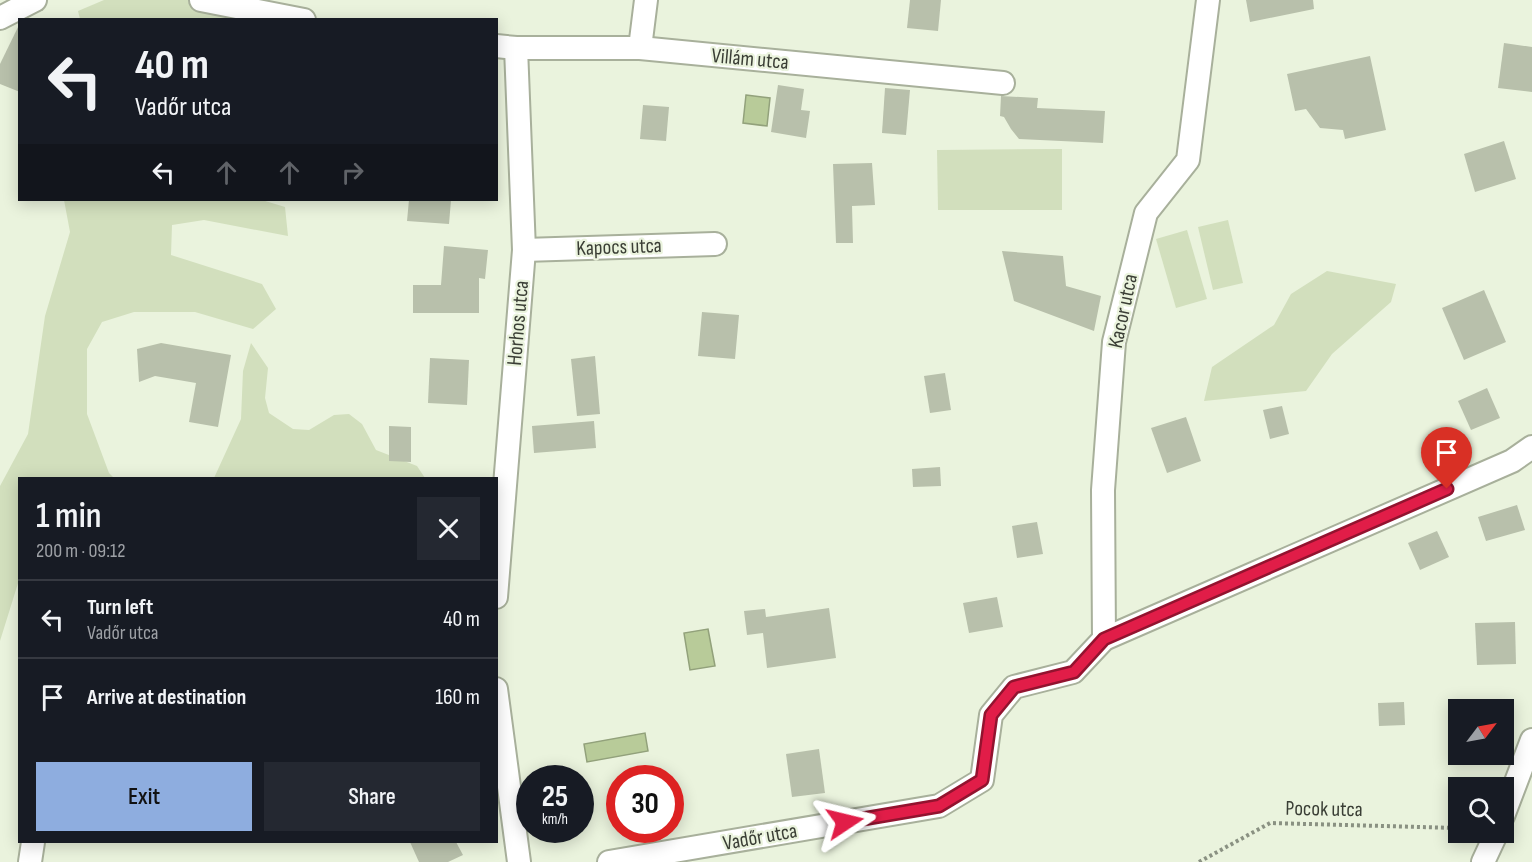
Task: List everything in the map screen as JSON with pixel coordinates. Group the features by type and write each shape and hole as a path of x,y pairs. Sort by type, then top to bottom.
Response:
{"street":[{"path":"0,18 35,0"},
{"path":"201,0 294,18"},
{"path":"640,48 646,0"},
{"name":"Kacor utca","path":"1104,639 1104,490 1114,342 1146,213 1188,160 1208,0"},
{"name":"Villám utca","path":"506,47 640,48 1003,83"},
{"name":"Horhos utca","path":"498,572 524,250 506,47"},
{"name":"Kapocs utca","path":"524,250 715,244"},
{"name":"Vadőr utca","path":"609,862 939,806 982,780 991,715 1014,687 1074,672 1104,639 1512,461 1532,447"},
{"path":"498,704 519,862"},
{"path":"1514,787 1532,740"},
{"path":"30,862 33,843"},
{"path":"1483,862 1492,843"}],"path":[{"name":"Pocok utca","path":"1198,862 1270,823 1448,828"}],"shaded area":[{"path":"104,0 264,0 243,18 80,18 78,11"},
{"path":"746,95 770,98 767,126 743,123"},
{"path":"1062,149 1062,210 938,210 937,150"},
{"path":"64,201 265,201 285,207 288,236 204,220 172,225 171,255 262,284 276,309 253,329 195,312 134,312 102,322 87,349 87,414 109,473 113,477 18,477 18,583 0,641 0,486 28,434 45,316 70,232"},
{"path":"1228,220 1243,283 1213,290 1198,227"},
{"path":"1187,230 1207,299 1176,308 1156,239"},
{"path":"1327,271 1396,284 1391,302 1332,354 1306,391 1204,401 1212,367 1274,325 1291,294"},
{"path":"251,343 268,368 265,398 269,413 293,429 309,430 334,415 349,414 362,424 376,450 417,466 424,477 214,477 241,419 243,371"},
{"path":"708,629 715,666 690,670 684,633"},
{"path":"645,733 648,751 587,762 584,744"}],"building":[{"path":"910,0 941,0 938,31 907,28"},
{"path":"1246,0 1313,0 1314,9 1250,22"},
{"path":"18,27 18,91 0,84 0,64"},
{"path":"1504,43 1532,47 1532,92 1498,88"},
{"path":"1370,56 1386,130 1345,139 1343,130 1320,128 1306,109 1295,111 1287,74"},
{"path":"778,85 804,89 801,110 810,111 806,138 771,132"},
{"path":"885,88 910,90 906,135 882,133"},
{"path":"1001,96 1038,98 1037,108 1105,111 1103,143 1019,139 1004,117 1000,116"},
{"path":"643,105 669,107 666,141 640,139"},
{"path":"1504,141 1516,179 1475,192 1464,154"},
{"path":"872,163 875,205 852,206 853,243 836,243 833,164"},
{"path":"409,201 451,201 449,224 407,221"},
{"path":"444,246 488,250 485,279 479,278 479,313 413,313 413,285 441,285"},
{"path":"1002,251 1063,256 1066,286 1101,296 1094,331 1014,301"},
{"path":"1484,290 1506,342 1464,360 1442,308"},
{"path":"702,312 739,315 735,359 698,356"},
{"path":"161,343 231,355 218,427 189,422 196,383 155,376 139,382 137,349"},
{"path":"595,356 600,414 577,416 571,359"},
{"path":"430,358 469,360 467,405 428,403"},
{"path":"945,373 951,410 930,413 924,376"},
{"path":"1487,388 1500,418 1471,430 1458,401"},
{"path":"1282,406 1289,434 1270,439 1263,410"},
{"path":"1186,417 1201,461 1167,473 1151,428"},
{"path":"594,421 596,448 534,453 532,426"},
{"path":"389,426 411,427 411,462 389,461"},
{"path":"940,467 941,486 913,487 912,469"},
{"path":"1517,505 1525,530 1486,541 1478,517"},
{"path":"1037,522 1043,554 1017,558 1012,526"},
{"path":"1437,531 1449,557 1420,570 1408,543"},
{"path":"997,597 1003,627 969,633 963,603"},
{"path":"829,608 836,658 767,668 763,633 747,635 744,611 765,609 766,617"},
{"path":"1515,622 1516,664 1477,665 1475,623"},
{"path":"1404,702 1405,725 1379,726 1378,703"},
{"path":"819,749 825,793 792,797 786,754"},
{"path":"410,843 457,843 463,855 448,862 419,862"}],"route":[{"path":"845,822 939,806 982,780 991,715 1014,687 1074,672 1104,639 1447,489"}]}
